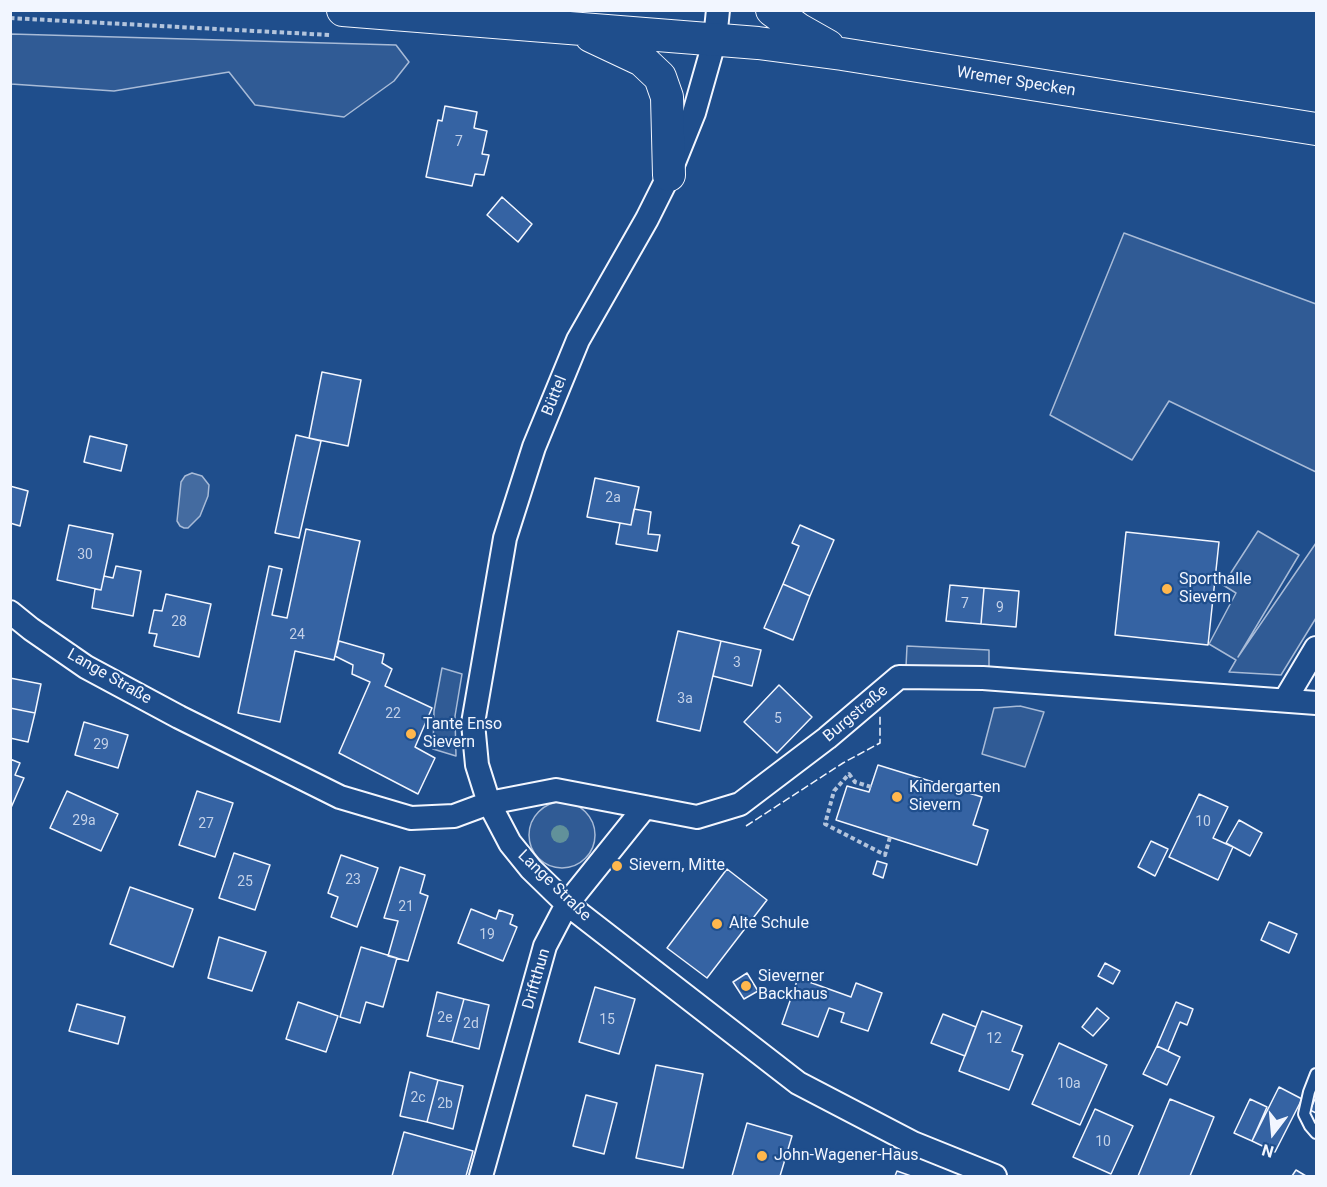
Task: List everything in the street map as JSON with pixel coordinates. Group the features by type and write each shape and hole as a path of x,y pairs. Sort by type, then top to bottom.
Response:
{"street":[{"path":"772,10 798,29 842,54"},
{"name":"Wremer Specken","path":"337,23 414,14 577,28 717,25 842,54 1317,129"},
{"name":"Büttel","path":"489,803 477,765 472,723 505,538 534,447 578,340 647,219 669,175 694,113 717,25"},
{"path":"577,28 642,60 660,77 667,98 669,175"},
{"name":"Lange Straße","path":"10,612 86,667 179,717 340,797 411,818 454,816 489,803 510,843 531,869 567,903 798,1083 913,1143 995,1176"},
{"path":"1284,700 1317,648"},
{"name":"Burgstraße","path":"489,803 555,790 696,817 740,804 827,738 899,677 983,678 1317,704"},
{"name":"Driftthun","path":"481,1176 545,946 567,903 645,807"}],"lane":[{"path":"1317,1074 1309,1092 1304,1114 1310,1126 1317,1133"}],"path":[{"path":"10,18 337,23"},
{"path":"871,787 855,782 849,774 834,791 825,824 885,855 890,837"}],"shaded area":[{"path":"11,34 396,45 409,62 394,81 344,117 255,105 229,72 114,91 11,84"},
{"path":"1124,233 1316,304 1316,472 1169,401 1132,460 1050,415"},
{"path":"192,473 202,476 209,485 208,496 200,516 188,528 184,528 177,521 181,482 185,476"},
{"path":"1258,531 1299,555 1238,657 1316,543 1316,618 1281,675 1229,672 1236,660 1209,644 1236,593 1223,585"},
{"path":"907,646 989,650 989,671 906,667"},
{"path":"442,668 462,674 455,716 456,756 433,749 434,711"},
{"path":"1020,706 1044,712 1025,767 982,754 994,708"},
{"path":"562,802 575,804 585,812 593,822 595,835 593,848 585,858 575,866 562,868 549,866 539,858 531,848 529,835 531,822 539,812 549,804"}],"building":[{"path":"445,106 477,112 474,128 487,131 482,154 489,155 484,175 475,174 472,186 426,177 438,120 442,121"},
{"path":"502,197 532,224 518,242 487,215"},
{"path":"322,372 361,380 348,446 309,438"},
{"path":"296,435 321,441 299,538 275,533"},
{"path":"90,436 127,445 121,471 84,462"},
{"path":"595,478 639,487 631,525 587,517"},
{"path":"10,486 28,491 20,526 10,523"},
{"path":"634,509 651,512 648,534 660,535 657,551 616,544 620,523 631,525"},
{"path":"69,525 113,534 101,590 57,580"},
{"path":"800,525 834,540 810,596 783,584 799,546 792,543"},
{"path":"306,529 360,541 334,660 295,651 280,722 238,713 269,566 282,569 272,615 287,618"},
{"name":"Sporthalle Sievern","path":"1126,532 1219,542 1208,645 1115,635"},
{"path":"116,566 141,571 133,616 92,608 95,589 101,590 104,576 113,578"},
{"path":"783,584 810,596 793,640 764,628"},
{"path":"950,585 984,588 981,624 946,621"},
{"path":"984,588 1019,591 1016,627 981,624"},
{"path":"166,594 211,604 199,657 154,646 157,634 149,633 154,610 162,611"},
{"path":"678,631 721,641 700,731 657,721"},
{"path":"339,641 384,654 382,663 392,669 385,686 432,708 415,747 435,758 418,794 339,753 370,682 352,674 353,665 335,656"},
{"path":"721,641 761,650 752,686 713,676"},
{"path":"10,678 41,684 35,713 10,708"},
{"path":"779,685 812,717 777,753 744,722"},
{"path":"10,708 35,713 28,742 10,738"},
{"path":"84,722 128,735 118,768 75,755"},
{"path":"10,759 20,763 15,775 24,778 10,810"},
{"path":"878,765 982,797 973,825 988,830 977,865 836,820 847,786 869,792"},
{"path":"67,791 118,814 101,851 50,828"},
{"path":"197,791 233,803 215,857 179,845"},
{"path":"1199,794 1228,807 1213,838 1233,847 1218,880 1169,857"},
{"path":"1239,820 1262,833 1250,856 1226,843"},
{"path":"1151,841 1168,849 1155,876 1138,867"},
{"path":"234,853 270,865 255,910 219,898"},
{"path":"341,855 378,868 357,927 331,917 338,897 328,893"},
{"path":"877,861 887,864 883,878 873,874"},
{"path":"400,867 425,875 420,893 428,896 408,961 388,956 398,921 384,918"},
{"name":"Alte Schule","path":"727,869 767,900 707,978 667,948"},
{"path":"130,887 193,909 173,967 110,944"},
{"path":"471,909 496,919 499,910 513,915 510,924 517,927 503,961 458,943"},
{"path":"1269,922 1297,934 1289,953 1261,940"},
{"path":"219,937 266,952 252,991 208,978"},
{"path":"361,947 397,958 383,1007 366,1002 360,1023 340,1017"},
{"path":"1105,963 1120,971 1113,984 1098,976"},
{"name":"Sieverner Backhaus","path":"747,973 758,991 744,999 733,982"},
{"path":"798,978 851,997 856,983 882,993 868,1031 841,1022 844,1013 829,1008 818,1037 782,1024"},
{"path":"595,987 635,999 619,1054 579,1042"},
{"path":"437,992 464,999 452,1042 427,1036"},
{"path":"464,999 489,1005 479,1049 452,1042"},
{"path":"298,1002 338,1016 326,1052 286,1039"},
{"path":"1176,1002 1193,1009 1187,1025 1180,1022 1168,1051 1157,1046"},
{"path":"77,1004 125,1017 118,1044 69,1031"},
{"path":"1097,1008 1109,1018 1093,1036 1082,1027"},
{"path":"982,1011 1022,1026 1012,1051 1023,1055 1009,1090 959,1071"},
{"path":"943,1014 976,1027 965,1056 931,1043"},
{"path":"1059,1043 1107,1065 1080,1125 1032,1104"},
{"path":"1157,1046 1180,1057 1167,1085 1143,1074"},
{"path":"656,1065 703,1074 683,1168 636,1158"},
{"path":"410,1072 438,1080 427,1122 400,1116"},
{"path":"438,1080 463,1086 453,1129 427,1122"},
{"path":"1279,1087 1302,1099 1275,1152 1252,1141"},
{"path":"586,1095 617,1103 604,1154 573,1146"},
{"path":"1316,1097 1316,1113 1310,1110"},
{"path":"1170,1099 1214,1117 1190,1176 1138,1176"},
{"path":"1250,1099 1267,1107 1252,1141 1234,1133"},
{"path":"1095,1109 1133,1126 1111,1174 1073,1157"},
{"name":"John-Wagener-Haus","path":"747,1123 792,1136 780,1176 732,1176"},
{"path":"404,1132 473,1151 466,1176 392,1176"},
{"path":"1296,1170 1306,1176 1292,1176"},
{"path":"897,1171 911,1176 895,1176"}],"fence":[{"path":"746,826 843,763 880,743 880,714"}],"place":[{"name":"Sporthalle Sievern","path":"1167,589"},
{"name":"Tante Enso Sievern","path":"411,734"},
{"name":"Kindergarten Sievern","path":"897,797"},
{"name":"Sievern, Mitte","path":"617,866"},
{"name":"Alte Schule","path":"717,924"},
{"name":"Sieverner Backhaus","path":"746,986"},
{"name":"John-Wagener-Haus","path":"762,1156"}]}
